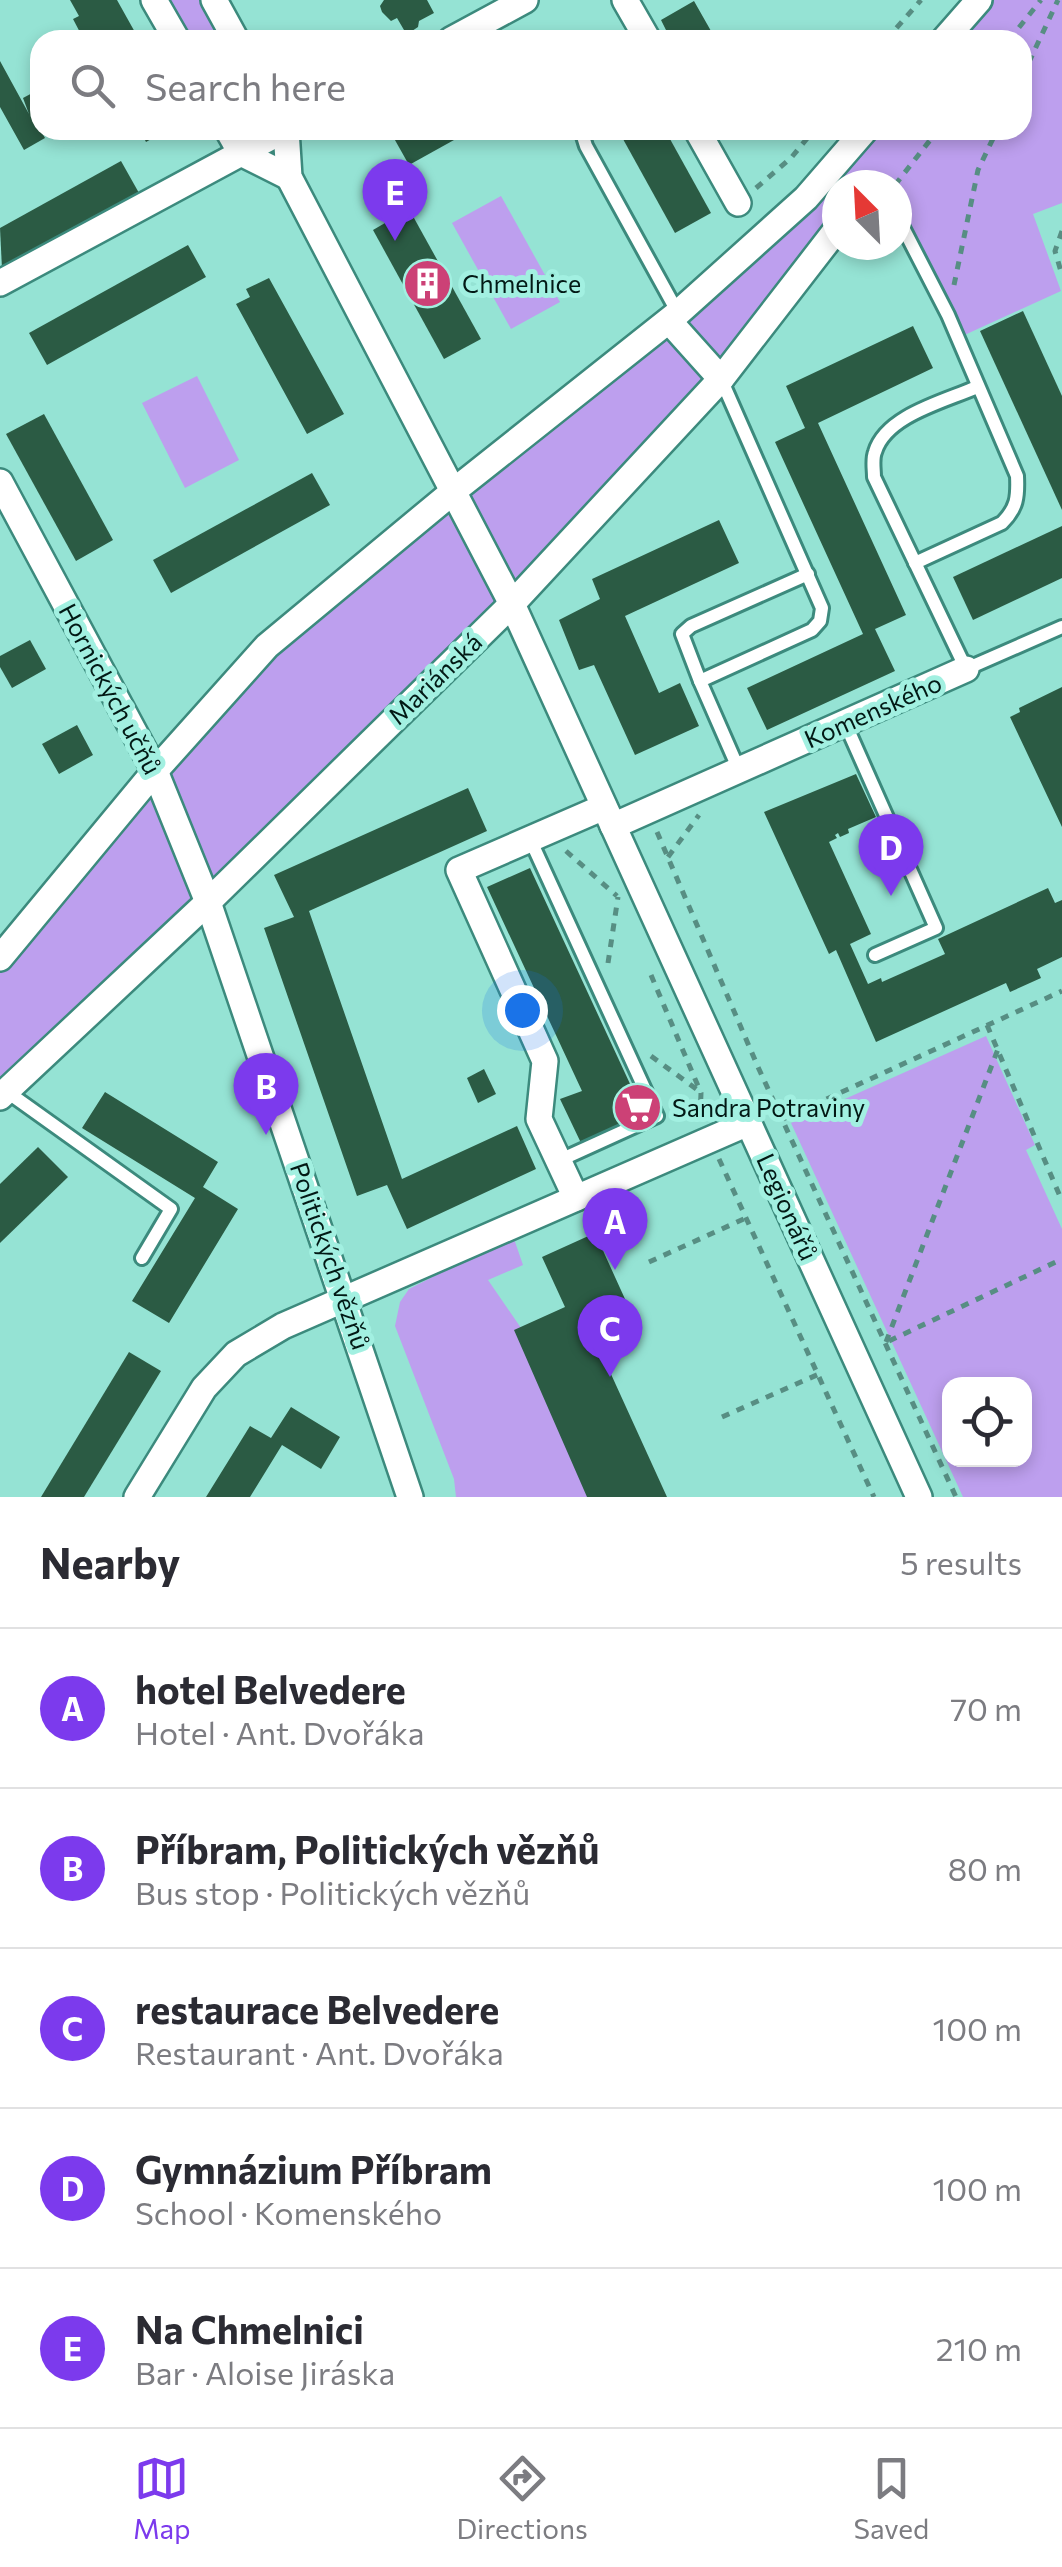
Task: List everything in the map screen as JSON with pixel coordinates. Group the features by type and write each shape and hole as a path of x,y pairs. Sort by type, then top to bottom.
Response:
{"street":[{"path":"154,0 170,30"},
{"path":"214,0 230,30"},
{"path":"469,30 525,0"},
{"path":"626,0 642,30"},
{"path":"952,30 978,0"},
{"path":"234,140 241,153 289,177"},
{"path":"0,284 266,140"},
{"path":"286,140 289,177"},
{"path":"703,140 738,204"},
{"path":"0,958 155,771 267,646 455,490 674,317 806,198 856,140"},
{"name":"Legionářů","path":"289,177 512,604 919,1497"},
{"name":"Mariánská","path":"3,1094 208,902 512,604 721,379 822,249"},
{"path":"674,317 721,379"},
{"name":"Hornických učňů","path":"0,482 155,771 208,902"},
{"name":"Komenského","path":"609,817 648,811 966,669"},
{"path":"576,1198 539,1120 545,1061 459,870 554,829 609,817"},
{"name":"Politických vězňů","path":"208,902 410,1497"},
{"path":"137,1497 204,1388 236,1354 283,1326 748,1122"}],"lane":[{"path":"584,140 674,317"},
{"path":"912,245 948,315 1017,476 1018,496 1013,512 1002,523 915,563"},
{"path":"700,681 812,630 820,621 822,608 721,379"},
{"name":"Komenského","path":"966,669 874,476 873,455 881,438 898,423 977,387"},
{"path":"740,770 682,634 690,626 808,574"},
{"path":"966,669 1062,627"},
{"path":"846,723 936,928 875,955"},
{"path":"530,839 656,1116 558,1161"},
{"path":"3,1094 172,1208 142,1258"}],"path":[{"path":"895,30 921,0"},
{"path":"1017,30 1040,0"},
{"path":"1032,55 1058,0"},
{"path":"738,204 806,140"},
{"path":"907,170 930,140"},
{"path":"948,315 978,170 992,140"},
{"path":"1062,231 1055,251 1062,275"},
{"path":"648,811 783,1120 956,1497"},
{"path":"554,829 568,855 618,897 625,914"},
{"path":"602,998 618,897"},
{"path":"648,968 701,1093 700,1117"},
{"path":"783,1120 1062,991"},
{"path":"987,1025 1062,1201"},
{"path":"619,1033 701,1093"},
{"path":"886,1342 998,1049"},
{"path":"716,1152 874,1497"},
{"path":"648,1262 746,1218"},
{"path":"886,1342 1062,1259"},
{"path":"722,1417 818,1374"}],"shaded area":[{"path":"165,0 201,0 218,30 182,30"},
{"path":"979,0 1062,0 1062,203 1033,214 1061,291 958,338 912,246 912,170 824,170 855,140 1032,140 1032,30 953,30"},
{"path":"822,172 822,248 721,379 0,1097 0,958 267,646 678,313"},
{"path":"501,196 560,302 511,329 452,223"},
{"path":"197,376 239,460 185,488 142,403"},
{"path":"986,1036 1035,1145 1026,1150 1062,1229 1062,1497 963,1497 949,1467 1032,1467 1032,1377 942,1377 942,1451 791,1123"},
{"path":"513,1236 523,1265 488,1280 521,1328 597,1497 456,1497 454,1479 395,1326 400,1302 409,1289"}],"building":[{"path":"70,0 117,0 134,30 79,30 73,19 79,16"},
{"path":"384,0 427,0 434,13 419,21 414,30 404,30 397,18 391,21 380,6"},
{"path":"694,1 710,30 666,30 661,20"},
{"path":"0,61 29,114 23,98 30,94 30,140 42,140 24,150 0,107"},
{"path":"395,140 454,140 409,165"},
{"path":"624,140 671,140 711,213 675,233"},
{"path":"121,161 139,193 2,269 0,228"},
{"name":"Chmelnice","path":"409,209 481,339 444,359 373,230"},
{"path":"188,245 206,277 47,365 29,333"},
{"path":"269,278 344,414 307,434 236,304 250,297 246,289"},
{"path":"1023,311 1062,396 1062,510 980,331"},
{"path":"913,326 933,368 818,423 906,615 875,629 895,671 767,730 747,688 863,634 775,442 805,428 786,386"},
{"path":"44,414 113,540 76,561 6,434"},
{"path":"312,473 330,505 171,593 153,560"},
{"path":"719,520 739,563 625,616 659,693 680,683 699,726 635,755 594,665 579,670 559,620 600,599 592,579"},
{"path":"1062,526 1062,578 973,620 953,577"},
{"path":"30,640 46,669 12,688 0,667 0,656"},
{"path":"1062,687 1062,827 1010,717 1020,712 1019,708"},
{"path":"77,725 93,755 59,774 42,744"},
{"path":"856,774 876,817 848,829 849,833 840,837 838,833 829,842 871,934 850,944 868,984 881,978 882,982 945,954 938,939 1048,888 1055,903 1062,900 1062,957 1037,969 1041,978 1010,992 1006,983 876,1042 836,950 829,954 764,812"},
{"path":"468,788 487,831 309,911 402,1179 517,1126 536,1169 407,1229 387,1185 357,1196 264,928 294,917 274,875"},
{"path":"530,868 644,1114 581,1143 560,1099 582,1091 487,887"},
{"path":"484,1069 496,1094 478,1103 467,1078"},
{"path":"105,1092 218,1162 203,1187 238,1209 169,1323 132,1301 195,1198 82,1128"},
{"path":"38,1147 68,1177 0,1243 0,1184"},
{"path":"595,1233 635,1321 595,1339 667,1497 587,1497 514,1330 565,1307 542,1257"},
{"path":"129,1352 161,1371 84,1497 41,1497"},
{"path":"291,1407 340,1437 321,1469 282,1445 250,1497 206,1497 250,1426 271,1438"}],"place":[{"name":"Na Chmelnici","path":"395,241"},
{"name":"Chmelnice","path":"427,284"},
{"name":"Gymnázium Příbram","path":"891,896"},
{"name":"Sandra Potraviny","path":"637,1108"},
{"name":"Příbram, Politických vězňů","path":"266,1135"},
{"name":"hotel Belvedere","path":"615,1270"},
{"name":"restaurace Belvedere","path":"610,1377"}]}
